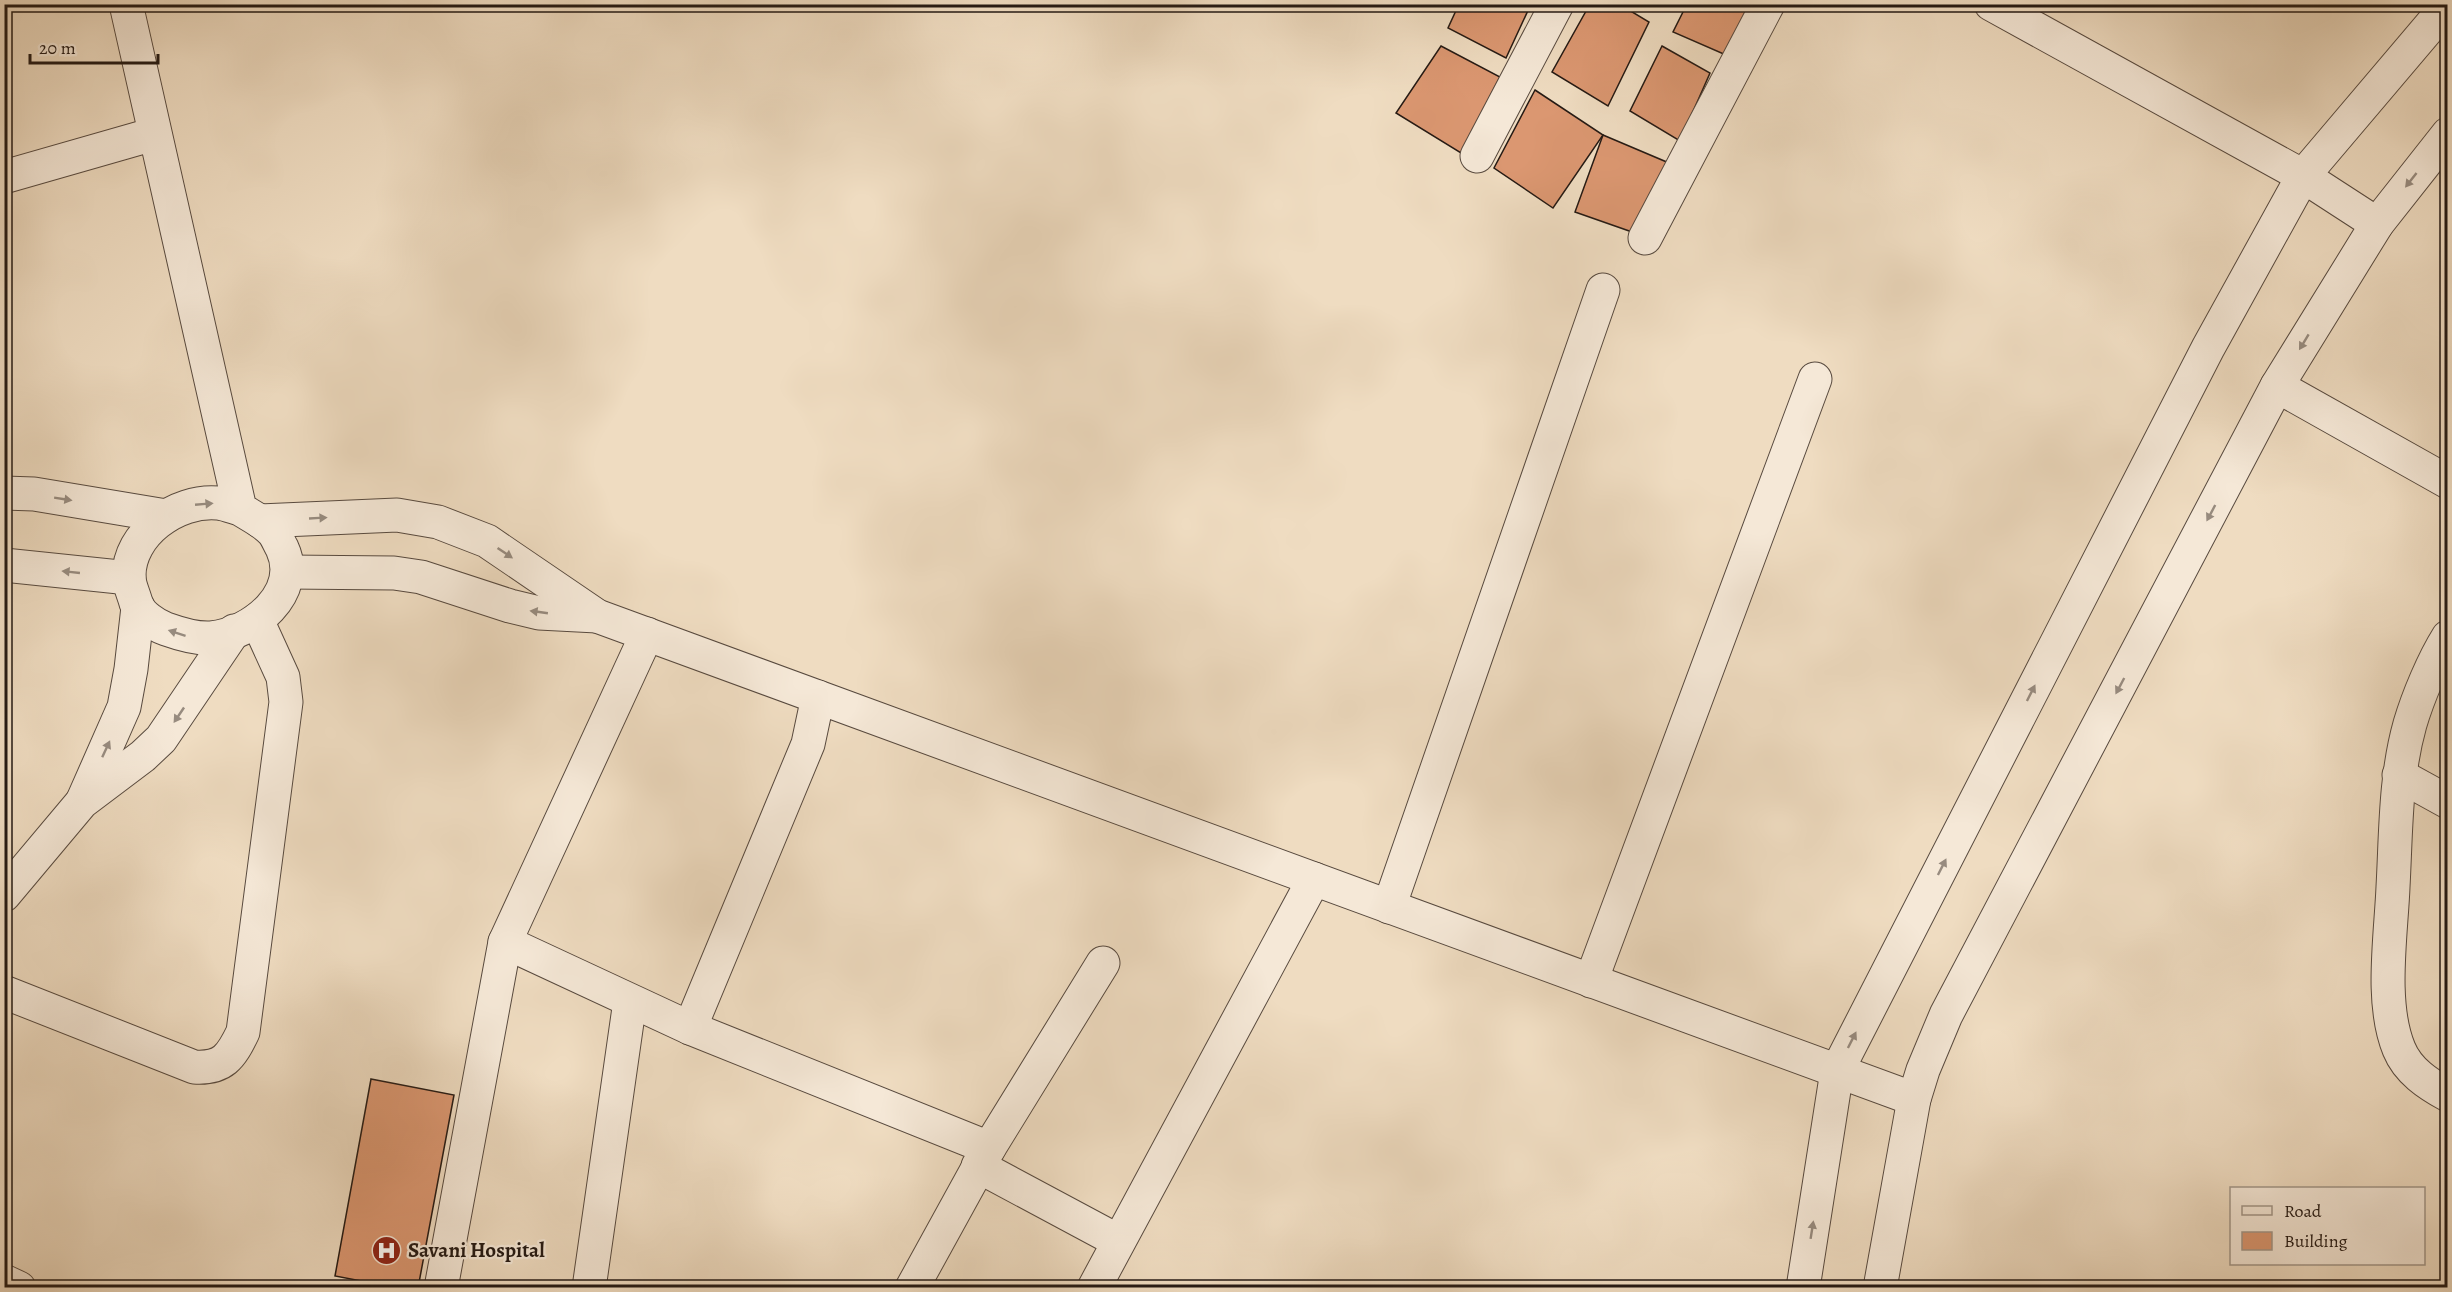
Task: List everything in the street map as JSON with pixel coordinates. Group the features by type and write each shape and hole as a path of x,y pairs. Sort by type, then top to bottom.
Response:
{"street":[{"path":"126,4 154,134 250,515"},
{"path":"1477,156 1557,4"},
{"path":"1645,238 1768,4"},
{"path":"1991,4 2302,176 2377,224"},
{"path":"1803,1287 1837,1071 2208,348 2302,176 2431,10"},
{"path":"4,177 154,134"},
{"path":"1880,1287 1914,1099 1923,1070 1946,1015 2277,386 2377,224 2448,134"},
{"path":"1389,907 1603,290"},
{"path":"1591,981 1815,380"},
{"path":"2277,386 2448,482"},
{"path":"4,493 34,494 166,516"},
{"path":"4,895 82,802 143,756 161,739 246,626 272,607 288,572 285,555 275,534 250,515 217,503 194,505 166,516 145,532 132,556 132,669 124,707 82,802"},
{"path":"250,515 397,514 438,522 487,541 597,616 1914,1099"},
{"path":"4,565 133,592 155,625 184,636 211,638 246,626"},
{"path":"288,572 394,573 421,577 539,613 597,616"},
{"path":"4,992 194,1067 209,1068 232,1055 243,1032 286,702 284,677 246,626"},
{"path":"441,1287 505,942 647,634"},
{"path":"2448,637 2440,650 2410,723 2399,775 2388,980 2392,1019 2399,1050 2423,1082 2448,1095"},
{"path":"690,1028 808,744 818,697"},
{"path":"2399,775 2448,802"},
{"path":"1094,1287 1314,879"},
{"path":"505,942 690,1028 983,1157 1118,1241"},
{"path":"912,1287 983,1157 1103,963"},
{"path":"589,1287 630,1001"},
{"path":"4,1281 19,1287"}],"building":[{"path":"1459,4 1531,4 1506,58 1448,28"},
{"path":"1590,4 1619,4 1649,22 1608,106 1552,72"},
{"path":"1687,4 1750,4 1726,55 1673,32"},
{"path":"1441,46 1500,77 1461,153 1396,113"},
{"path":"1662,46 1710,73 1680,141 1630,111"},
{"path":"1535,90 1603,135 1553,208 1494,168"},
{"path":"1603,135 1669,163 1635,233 1575,212"},
{"path":"371,1079 454,1095 418,1288 398,1288 335,1276"}],"place":[{"name":"Savani Hospital","path":"387,1250"}]}
